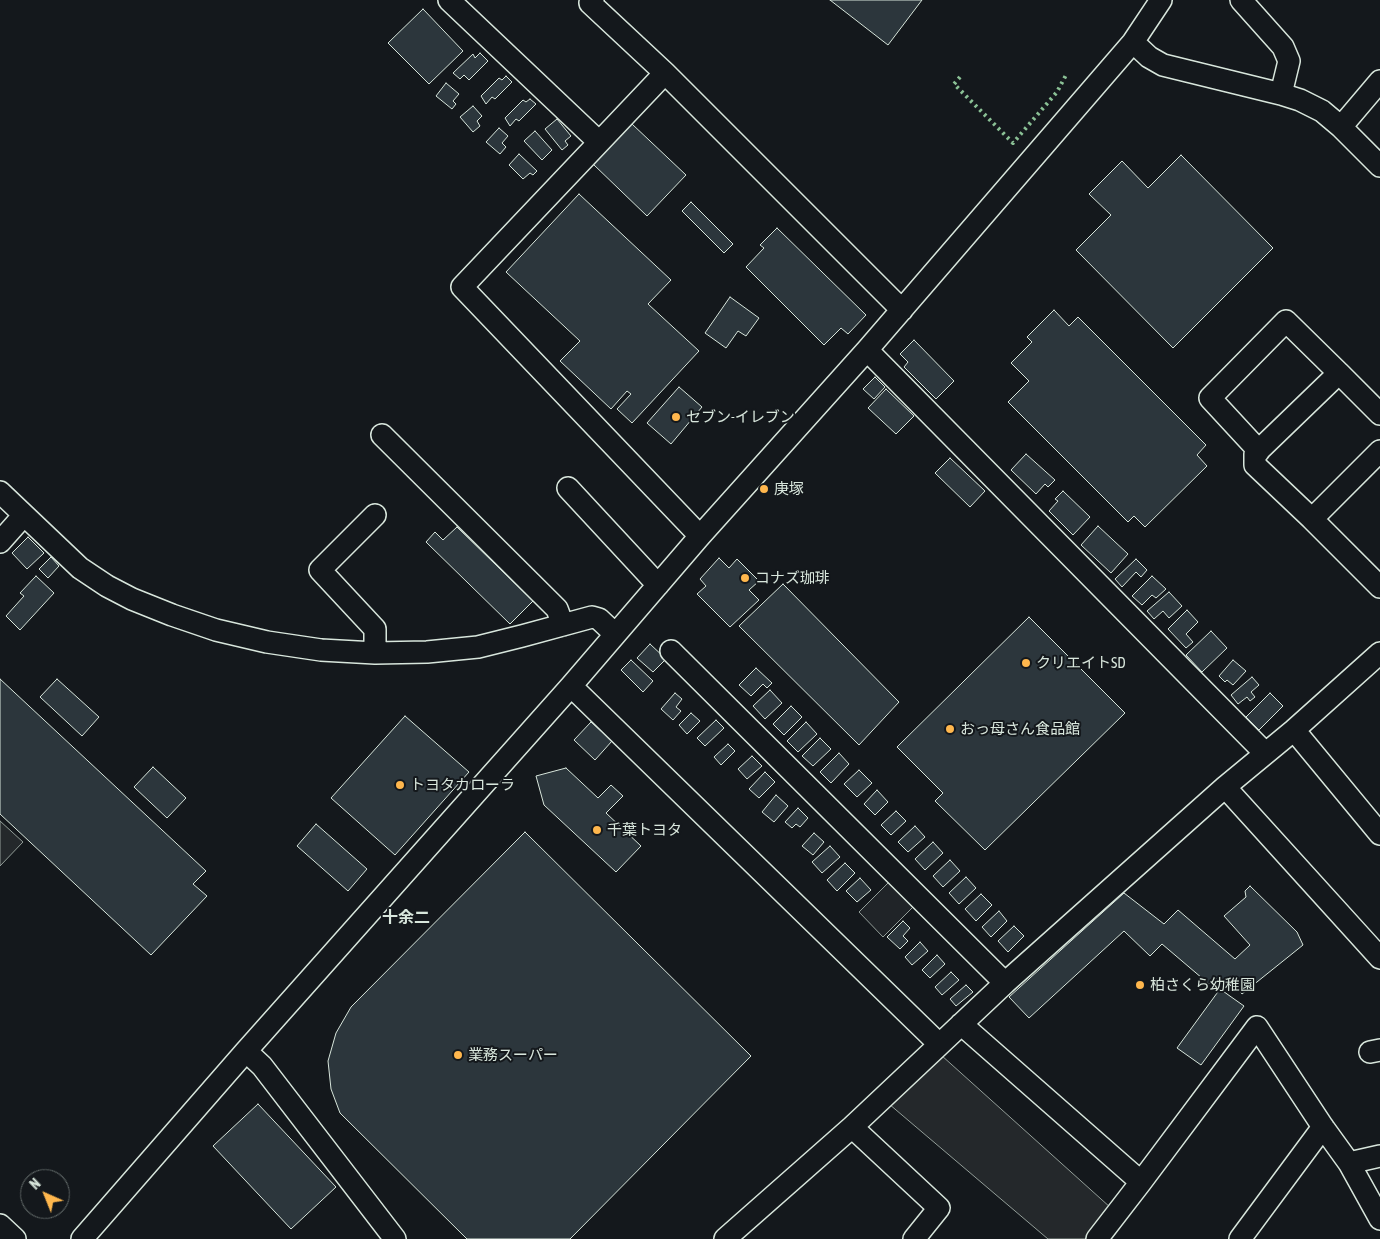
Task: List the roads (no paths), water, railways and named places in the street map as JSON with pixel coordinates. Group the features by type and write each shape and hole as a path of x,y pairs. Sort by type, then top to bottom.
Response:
{"street":[{"path":"449,0 599,142"},
{"path":"593,0 590,3 665,73 902,310"},
{"path":"82,1239 246,1051 572,686 700,536 902,310 1133,42 1161,0"},
{"path":"1241,0 1283,47 1289,62 1281,94"},
{"path":"1133,42 1149,57 1163,65 1281,94 1300,100 1322,111 1380,166"},
{"path":"665,73 462,287 700,536"},
{"path":"1341,127 1380,80"},
{"path":"1259,451 1210,398 1286,321 1380,414"},
{"path":"867,350 1265,753"},
{"path":"1339,373 1255,454 1255,465 1377,578"},
{"path":"382,435 557,609 563,625"},
{"path":"1312,519 1380,451"},
{"path":"568,488 658,584"},
{"path":"0,492 80,568 107,586 132,599 172,615 216,630 267,642 321,650 376,653 427,652 478,647 592,617 599,619 615,634"},
{"path":"0,542 24,515"},
{"path":"375,515 320,570 375,628 376,653"},
{"path":"671,651 1005,983"},
{"path":"725,1239 852,1127 898,1090 934,1055 961,1024 1005,983 1225,787 1294,730 1380,653"},
{"path":"572,686 934,1055"},
{"path":"1294,730 1380,834"},
{"path":"1225,787 1380,958"},
{"path":"961,1024 1141,1182"},
{"path":"1097,1239 1257,1027 1349,1163 1380,1219"},
{"path":"246,1051 267,1072 395,1239"},
{"path":"852,1127 939,1208 918,1238"},
{"path":"1240,1239 1323,1127"},
{"path":"1349,1163 1380,1156"},
{"path":"0,1226 14,1239"}],"place":[{"name":"セブン-イレブン","path":"676,417"},
{"name":"庚塚","path":"764,489"},
{"name":"コナズ珈琲","path":"745,578"},
{"name":"クリエイトSD","path":"1026,663"},
{"name":"おっ母さん食品館","path":"950,729"},
{"name":"トヨタカローラ","path":"400,785"},
{"name":"千葉トヨタ","path":"597,830"},
{"name":"柏さくら幼稚園","path":"1140,985"},
{"name":"業務スーパー","path":"458,1055"}],"district":[{"name":"十余二","path":"406,918"}]}
